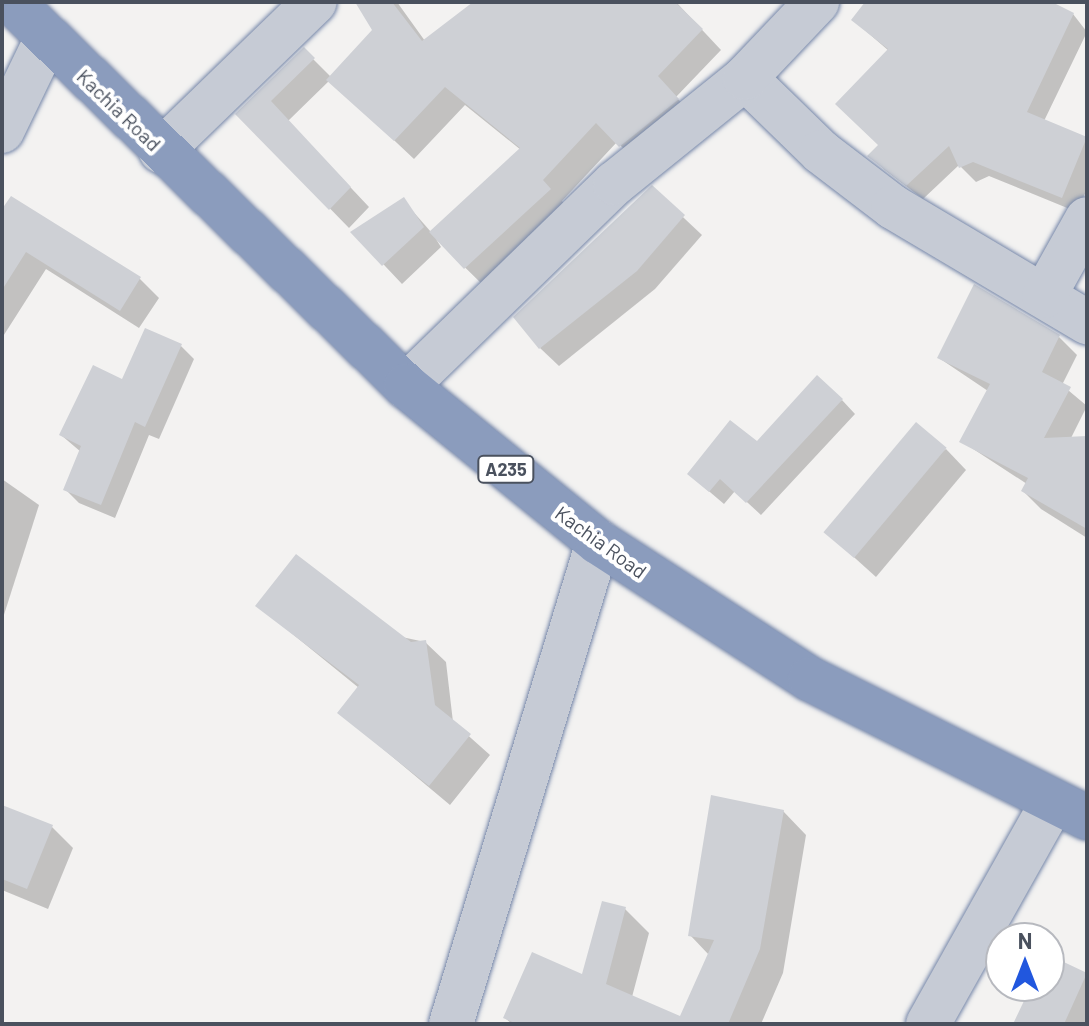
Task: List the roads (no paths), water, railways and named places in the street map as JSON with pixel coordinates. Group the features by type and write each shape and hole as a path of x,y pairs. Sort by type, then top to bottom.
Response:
{"highway":[{"name":"Kachia Road","path":"12,2 46,40 406,386 598,542 810,679 1069,811"}],"street":[{"path":"161,151 315,2"},
{"path":"406,386 615,183 745,78 817,2"},
{"path":"2,131 46,40"},
{"path":"745,78 821,152 893,207 1087,322"},
{"path":"1044,296 1087,219"},
{"path":"451,1024 598,542"},
{"path":"927,1023 1069,811"}]}
